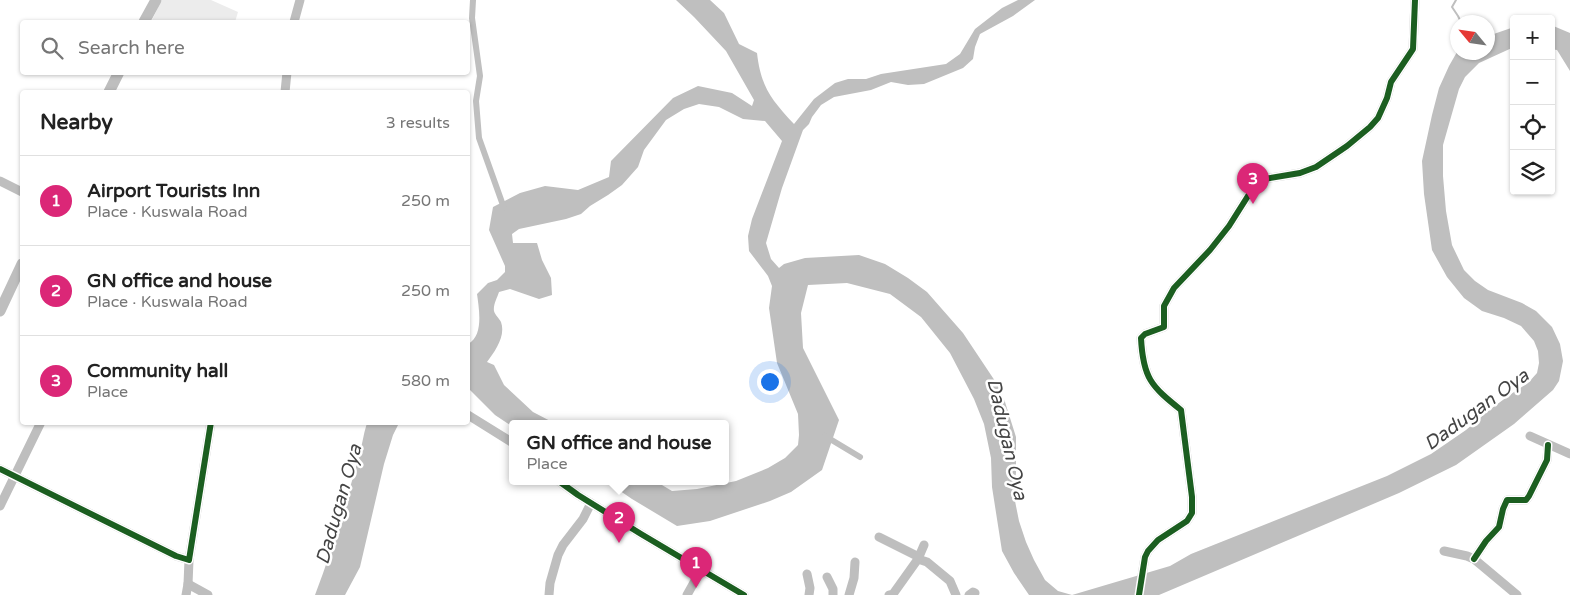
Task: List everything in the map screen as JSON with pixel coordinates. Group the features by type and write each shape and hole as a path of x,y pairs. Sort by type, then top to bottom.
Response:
{"main road":[{"path":"145,20 156,0"},
{"path":"110,90 118,75"},
{"path":"0,311 20,268"}],"street":[{"path":"295,20 300,0"},
{"path":"1139,595 1145,556 1158,540 1187,521 1192,513 1192,497 1181,410 1158,391 1148,377 1141,338 1145,334 1164,326 1164,306 1174,288 1210,250 1229,226 1254,188 1264,179 1300,173 1316,167 1347,146 1378,118 1387,98 1391,82 1414,49 1415,0"},
{"path":"285,90 287,75"},
{"path":"0,181 20,191"},
{"path":"470,415 509,440"},
{"path":"0,506 40,425"},
{"path":"186,595 189,560 212,425"},
{"path":"1530,436 1570,454"},
{"path":"1474,559 1486,541 1500,528 1507,500 1526,500 1529,496 1547,460 1548,445"},
{"path":"0,469 176,556 189,560"},
{"path":"564,485 744,595"},
{"path":"549,595 550,583 558,555 563,545 583,519 591,503"},
{"path":"879,537 927,562 950,581 956,595"},
{"path":"889,595 893,594 919,558 924,545"},
{"path":"1444,551 1474,559 1517,595"},
{"path":"849,595 854,578 855,562"},
{"path":"687,595 701,570"},
{"path":"807,574 810,588 809,595"},
{"path":"827,577 834,595"},
{"path":"188,584 208,595"}],"shaded area":[{"path":"162,0 211,0 238,12 236,20 152,20"}],"water":[{"name":"Dadugan Oya","path":"676,0 710,0 724,13 739,44 757,53 761,75 768,92 794,124 814,99 835,83 848,79 866,79 881,74 946,64 960,54 975,29 1002,8 1018,0 1035,0 1013,16 980,34 973,59 963,68 924,84 908,85 891,82 871,90 834,97 821,105 803,130 782,188 766,243 771,259 779,268 784,264 805,258 859,255 885,264 927,292 963,333 999,387 1016,437 1014,496 1026,542 1045,580 1058,591 1072,595 1029,595 1002,551 992,487 991,458 984,424 974,399 950,353 921,317 890,294 847,283 808,285 801,313 803,348 839,420 822,470 791,492 770,501 710,521 677,526 611,485 662,485 672,491 729,485 729,482 768,468 785,458 798,445 798,414 777,363 769,308 772,286 768,276 749,251 748,236 752,219 782,141 765,121 743,119 719,107 699,104 684,109 666,120 644,150 638,167 622,185 581,214 519,229 512,234 513,243 537,243 542,260 551,278 552,295 539,299 510,289 499,292 494,311 501,322 502,333 499,343 487,362 494,365 504,385 533,412 548,420 509,420 509,424 495,415 470,390 470,342 476,335 479,322 477,294 488,283 497,280 505,272 505,266 489,230 493,207 520,193 545,186 578,190 609,177 611,161 673,98 698,86 732,93 752,106 754,100 726,51"},
{"path":"1555,27 1570,33 1570,71 1555,50"},
{"path":"1510,28 1510,49 1495,56 1495,34"},
{"path":"1452,60 1486,60 1479,63 1465,77 1459,89 1443,145 1446,211 1452,245 1464,270 1475,281 1488,290 1522,303 1536,311 1552,327 1560,344 1563,361 1559,381 1553,390 1514,424 1456,465 1399,493 1159,595 1072,595 1170,566 1191,554 1387,476 1431,454 1466,430 1488,411 1528,383 1537,373 1539,363 1538,351 1534,341 1521,326 1482,311 1464,298 1447,277 1432,250 1424,194 1422,161 1439,88"},
{"path":"366,425 398,425 384,464 360,567 345,595 315,595 343,511"}],"waterway":[{"path":"473,0 472,18 480,76 476,101 479,138 504,208"},
{"path":"1456,0 1452,7 1457,15"},
{"path":"825,436 860,457"}],"cycle path":[{"path":"1139,595 1145,557 1148,551 1158,540 1187,521 1192,513 1192,497 1181,410 1162,394 1150,380 1144,363 1141,338 1145,334 1164,327 1164,306 1174,288 1210,250 1229,226 1253,188 1264,179 1300,173 1316,167 1347,146 1378,118 1387,98 1391,82 1413,49 1415,0"},
{"path":"0,469 176,556 189,560 211,425"},
{"path":"1474,559 1486,541 1499,527 1507,500 1526,500 1529,496 1547,460 1548,445"},
{"path":"564,485 641,534 744,595"}],"place":[{"name":"Community hall","path":"1253,204"},
{"name":"GN office and house","path":"619,543"},
{"name":"Airport Tourists Inn","path":"696,588"}]}
